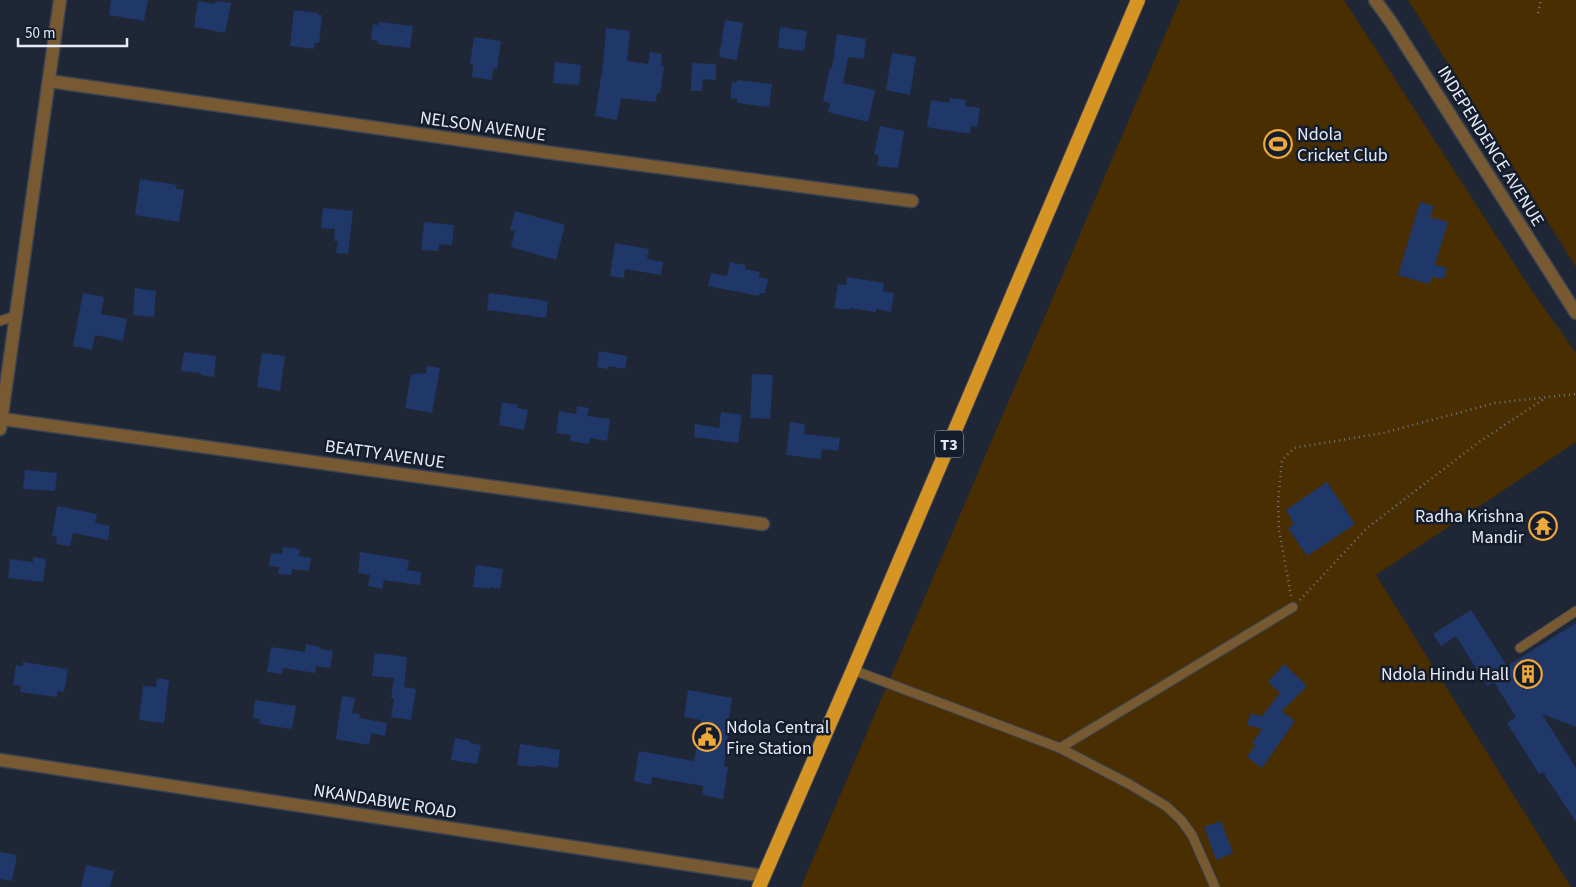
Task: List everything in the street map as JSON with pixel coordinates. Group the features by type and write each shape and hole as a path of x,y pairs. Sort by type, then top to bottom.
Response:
{"highway":[{"name":"T3","path":"762,882 1138,0"}],"street":[{"path":"1,424 60,0"},
{"name":"INDEPENDENCE AVENUE","path":"1375,0 1576,313"},
{"name":"NELSON AVENUE","path":"49,81 545,152 912,201"},
{"name":"BEATTY AVENUE","path":"1,424 763,524"},
{"name":"NKANDABWE ROAD","path":"0,760 762,882"}],"lane":[{"path":"0,321 15,316"},
{"path":"1060,748 1293,607"},
{"path":"1520,648 1576,612"},
{"path":"853,670 1060,748 1129,784 1166,806 1181,820 1192,835 1215,887"}],"path":[{"path":"1538,13 1541,0"},
{"path":"1293,607 1279,530 1278,503 1282,460 1294,448 1382,433 1495,403 1576,394"},
{"path":"1293,607 1367,528 1479,442 1545,398"}],"shaded area":[{"path":"1180,0 1344,0 1530,288 1576,353 1576,442 1376,575 1571,887 801,887"},
{"path":"1408,0 1576,0 1576,267"}],"building":[{"path":"111,0 148,0 144,21 109,15"},
{"path":"198,1 215,4 215,1 231,3 225,33 194,27"},
{"path":"294,10 322,15 319,43 315,43 314,49 290,46"},
{"path":"725,20 743,23 737,60 719,57"},
{"path":"379,22 413,26 410,48 377,44 378,41 371,40 373,24 379,25"},
{"path":"780,27 807,31 804,51 778,48"},
{"path":"606,28 630,31 627,61 648,64 650,52 662,54 661,66 664,66 660,94 657,93 656,102 621,98 617,120 595,116"},
{"path":"837,34 866,39 864,59 848,57 843,83 875,90 868,122 828,112 830,103 823,101 830,68 832,68"},
{"path":"474,37 501,41 497,69 493,68 492,80 472,77 473,64 470,64"},
{"path":"892,53 916,57 910,95 886,90"},
{"path":"555,62 581,65 579,85 553,83"},
{"path":"692,63 716,64 716,80 703,79 702,91 691,91"},
{"path":"737,80 772,84 769,107 737,103 737,99 730,98 732,82 737,83"},
{"path":"950,98 966,100 965,106 980,108 977,127 971,126 970,134 927,127 931,100 949,103"},
{"path":"880,126 904,131 898,168 877,166 879,156 874,154"},
{"path":"140,179 177,185 176,189 184,190 179,222 135,215"},
{"path":"1420,202 1434,206 1430,217 1448,222 1435,265 1447,268 1444,279 1432,277 1429,284 1398,275"},
{"path":"323,208 353,211 348,254 336,253 338,241 334,241 335,229 321,228"},
{"path":"515,211 565,225 556,260 511,247 515,231 510,230"},
{"path":"424,222 454,225 452,245 439,244 438,251 421,250"},
{"path":"615,243 649,249 647,259 663,262 661,275 625,269 624,278 610,276"},
{"path":"730,262 746,265 745,269 760,272 759,277 768,279 765,293 760,293 759,296 708,286 711,273 727,276"},
{"path":"847,277 884,283 883,291 894,293 891,312 876,309 876,312 850,308 850,310 834,308 838,284 846,285"},
{"path":"135,288 156,291 154,317 133,315"},
{"path":"83,293 104,297 101,314 127,319 123,341 95,335 92,350 73,346"},
{"path":"489,293 548,301 546,318 487,310"},
{"path":"599,351 627,356 625,369 609,366 608,369 597,367"},
{"path":"184,352 216,356 214,377 201,375 201,373 181,371"},
{"path":"262,353 285,356 280,391 257,387"},
{"path":"427,366 440,368 432,413 405,408 411,374 426,374"},
{"path":"752,374 773,375 770,419 750,418"},
{"path":"502,402 518,405 517,408 528,410 524,430 499,425"},
{"path":"577,406 589,408 587,416 610,419 607,441 590,438 589,444 570,441 571,435 556,433 559,411 576,414"},
{"path":"721,412 742,415 738,443 694,437 695,424 719,428"},
{"path":"790,422 805,424 804,434 840,438 838,451 822,449 821,459 786,455"},
{"path":"25,470 57,473 55,491 23,489"},
{"path":"1327,482 1355,524 1307,556 1288,528 1294,524 1286,510"},
{"path":"57,506 97,514 95,523 110,526 108,540 73,533 70,546 56,544 57,537 52,536"},
{"path":"283,547 300,549 299,556 311,558 309,571 292,569 291,575 278,574 279,567 269,566 271,553 282,554"},
{"path":"360,552 409,560 407,570 421,572 420,585 384,580 382,589 368,586 370,575 358,573"},
{"path":"33,557 46,559 43,582 8,578 10,559 33,562"},
{"path":"476,565 503,569 500,589 473,587"},
{"name":"Ndola Hindu Hall","path":"1471,610 1507,666 1576,623 1576,727 1542,714 1576,768 1576,822 1543,772 1539,774 1507,723 1516,717 1494,682 1487,686 1456,636 1441,646 1433,634"},
{"path":"306,644 333,651 330,668 316,666 315,673 283,668 282,674 267,672 271,647 305,652"},
{"path":"375,653 407,657 404,687 416,689 411,720 391,717 394,698 391,698 394,678 372,676"},
{"path":"23,662 68,669 64,692 57,691 57,697 20,692 21,686 13,685 16,665 23,666"},
{"path":"1284,664 1307,686 1282,711 1295,721 1262,768 1247,757 1255,745 1252,743 1262,729 1247,725 1250,714 1262,716 1280,693 1268,682"},
{"path":"157,678 169,680 164,723 139,720 143,686 156,687"},
{"path":"688,690 732,698 724,766 728,767 723,799 702,795 703,786 652,777 651,785 634,781 639,751 694,761 701,720 684,717"},
{"path":"342,696 355,698 352,713 360,714 359,718 387,723 385,736 371,733 369,745 336,739"},
{"path":"255,700 296,706 292,729 259,724 260,719 253,718"},
{"path":"455,738 481,745 477,764 451,760"},
{"path":"520,744 560,750 558,768 517,765"},
{"path":"1221,821 1233,853 1216,860 1204,827"},
{"path":"0,852 17,855 12,881 0,879"},
{"path":"86,865 114,871 110,887 81,887"}],"place":[{"name":"Ndola Cricket Club","path":"1278,144"},
{"name":"Radha Krishna Mandir","path":"1543,526"},
{"name":"Ndola Hindu Hall","path":"1528,674"},
{"name":"Ndola Central Fire Station","path":"707,737"}]}
